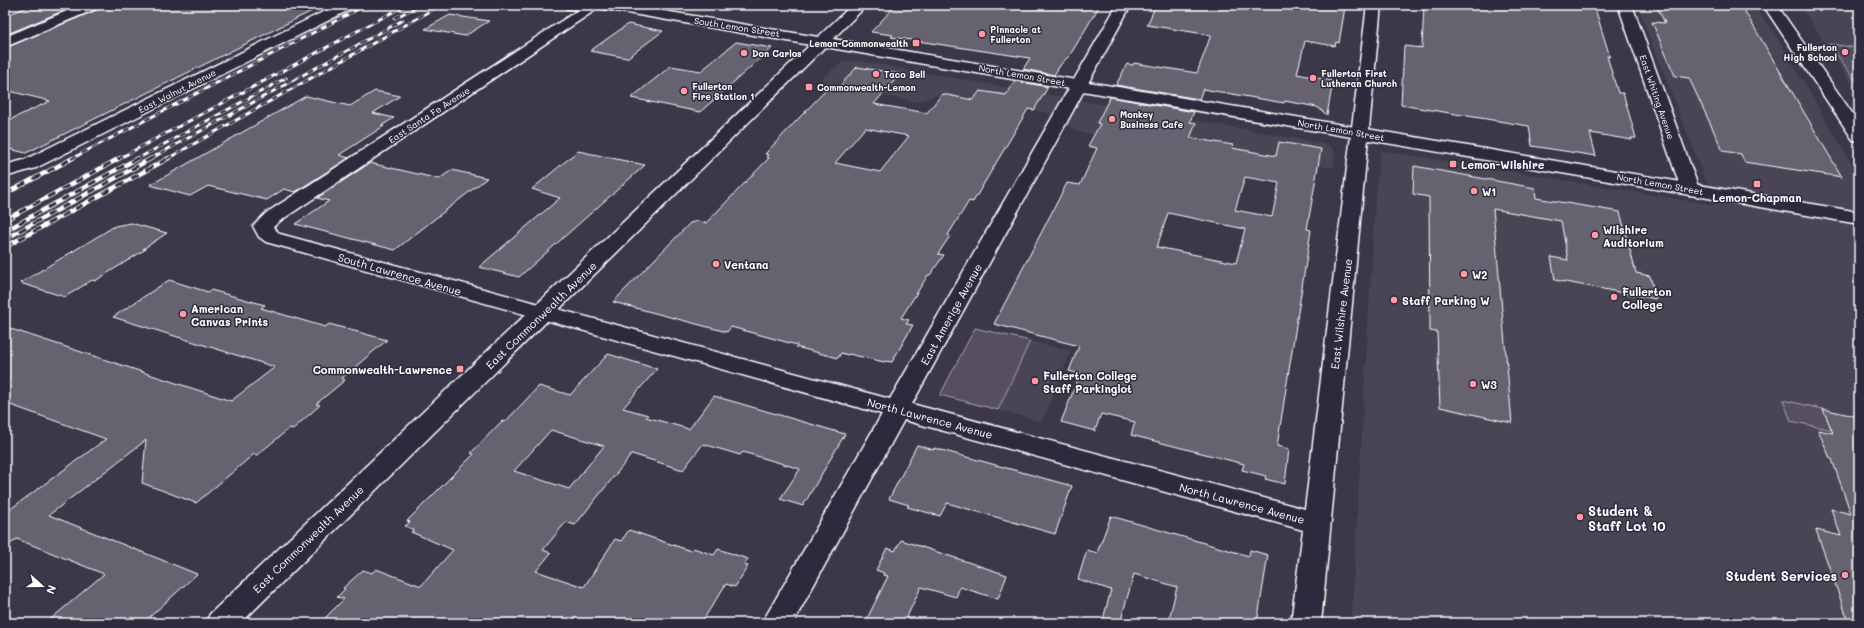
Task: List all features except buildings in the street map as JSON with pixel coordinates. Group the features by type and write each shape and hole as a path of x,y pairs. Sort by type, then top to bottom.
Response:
{"street":[{"path":"5,42 93,5"},
{"name":"East Walnut Avenue","path":"5,171 30,164 348,5"},
{"path":"571,5 581,5"},
{"name":"East Santa Fe Avenue","path":"263,226 277,214 596,5"},
{"name":"South Lemon Street","path":"604,5 823,41"},
{"name":"East Commonwealth Avenue","path":"221,623 860,5"},
{"name":"East Amerige Avenue","path":"777,623 1124,5"},
{"name":"East Wilshire Avenue","path":"1306,623 1374,5"},
{"name":"East Whiting Avenue","path":"1625,5 1690,189"},
{"path":"1770,5 1859,136"},
{"name":"North Lemon Street","path":"823,41 1859,218"},
{"name":"South Lawrence Avenue","path":"263,226 266,233 273,238 542,313"},
{"name":"North Lawrence Avenue","path":"542,313 1317,523"}],"shaded area":[{"name":"Fullerton College","path":"1637,5 1753,5 1774,32 1859,176 1859,623 1351,623 1375,202 1380,150 1715,205"},
{"name":"Fullerton High School","path":"1833,5 1859,8 1859,95 1800,6"},
{"path":"1829,44 1859,48 1859,85"},
{"path":"859,61 1322,143 1331,146 1335,152 1333,168 1266,156 1263,165 1078,132 1048,113 941,94 916,102 817,84 835,67 844,62"},
{"path":"975,328 1030,341 998,410 940,395"},
{"name":"Fullerton College Staff Parkinglot","path":"1030,341 1071,351 1042,422 998,410"},
{"path":"1783,400 1823,409 1832,430 1791,421"}],"railway":[{"path":"71,159 366,5"},
{"path":"118,159 406,5"},
{"path":"395,18 419,5"},
{"path":"167,159 441,5"},
{"path":"150,159 403,20"},
{"path":"137,159 286,78"},
{"path":"5,194 73,158"},
{"path":"5,220 120,158"},
{"path":"5,231 138,158"},
{"path":"5,239 152,158"},
{"path":"5,247 169,158"}],"place":[{"name":"Pinnacle at Fullerton","path":"982,34"},
{"name":"Lemon-Commonwealth","path":"916,43"},
{"name":"Fullerton High School","path":"1845,52"},
{"name":"Don Carlos","path":"744,53"},
{"name":"Taco Bell","path":"876,74"},
{"name":"Fullerton First Lutheran Church","path":"1313,78"},
{"name":"Commonwealth-Lemon","path":"809,87"},
{"name":"Fullerton Fire Station 1","path":"684,91"},
{"name":"Monkey Business Cafe","path":"1112,119"},
{"name":"Lemon-Wilshire","path":"1453,164"},
{"name":"Lemon-Chapman","path":"1757,184"},
{"name":"W1","path":"1474,191"},
{"name":"Wilshire Auditorium","path":"1595,235"},
{"name":"Ventana","path":"716,264"},
{"name":"W2","path":"1464,274"},
{"name":"Fullerton College","path":"1614,297"},
{"name":"Staff Parking W","path":"1394,300"},
{"name":"American Canvas Prints","path":"183,314"},
{"name":"Commonwealth-Lawrence","path":"460,369"},
{"name":"Fullerton College Staff Parkinglot","path":"1035,381"},
{"name":"W3","path":"1473,384"},
{"name":"Student & Staff Lot 10","path":"1580,517"},
{"name":"Student Services","path":"1845,575"}]}
